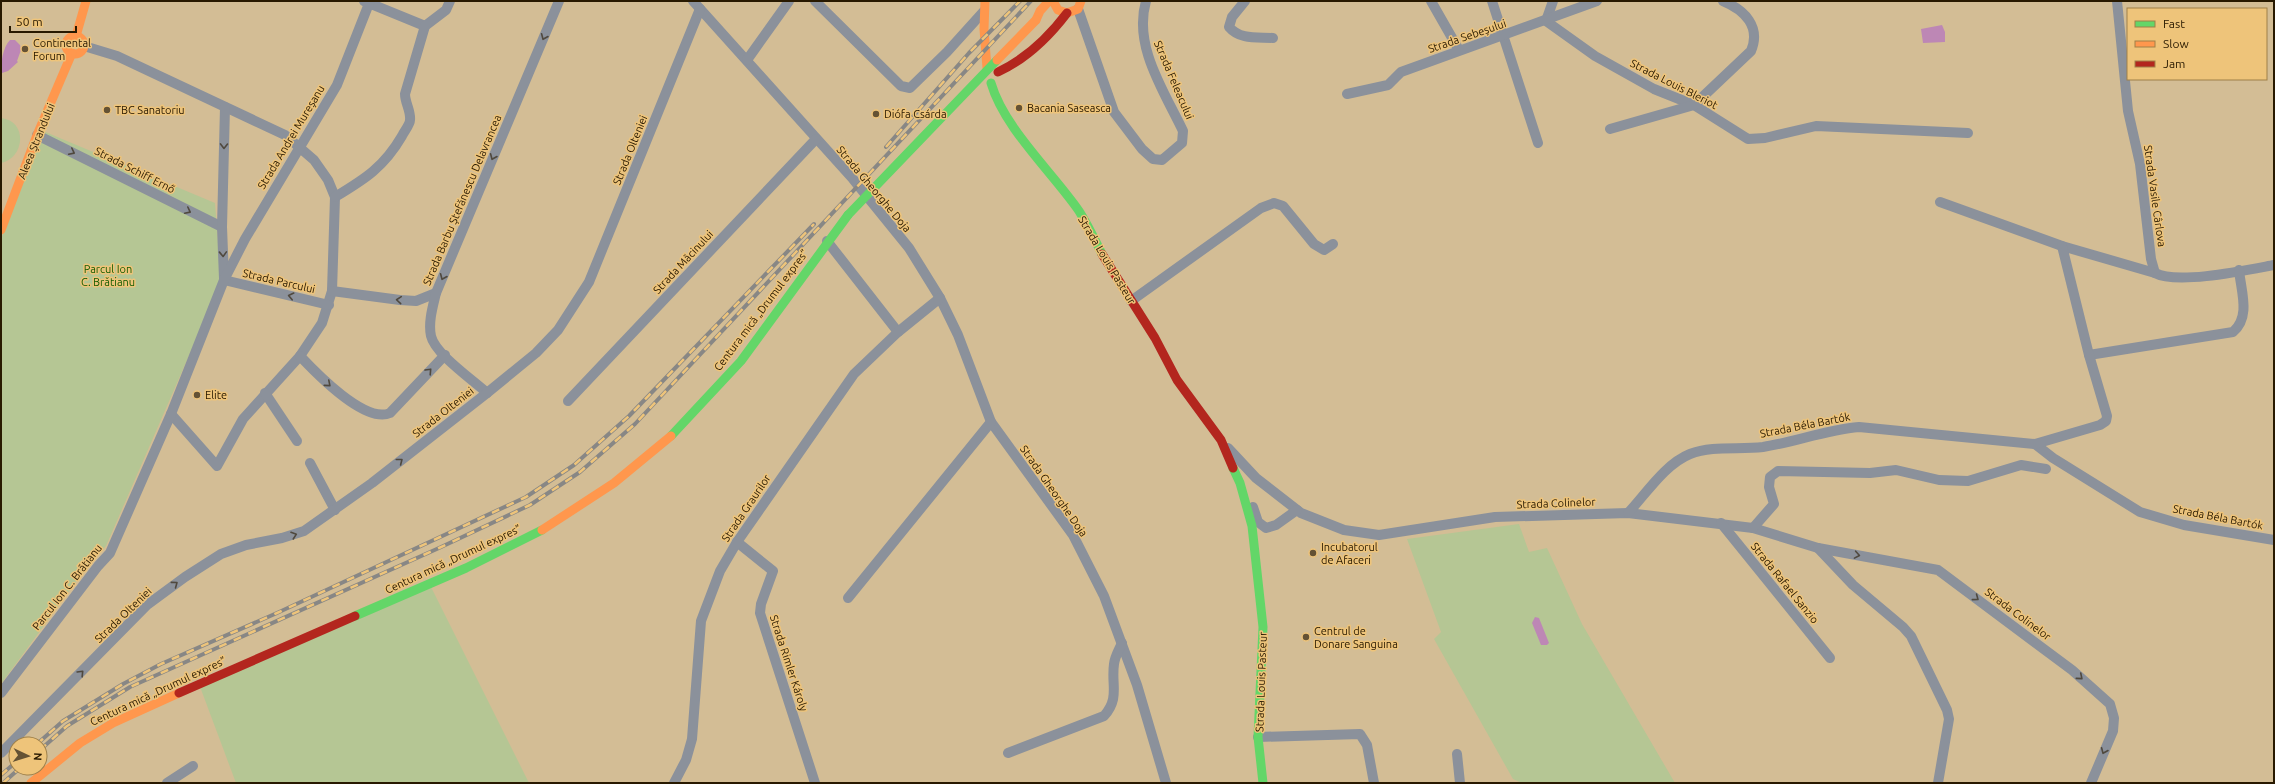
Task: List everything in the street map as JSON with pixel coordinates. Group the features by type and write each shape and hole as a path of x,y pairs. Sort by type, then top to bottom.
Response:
{"main road":[{"path":"76,36 86,1"},
{"path":"998,72 1020,60 1049,32 1057,7 1080,5"},
{"path":"985,6 987,68 983,77 991,83 998,79 998,72 995,68 987,68"},
{"name":"Centura mică „Drumul expres”","path":"48,770 80,742 113,723 253,660 466,568 545,528 585,503 644,460 676,432 741,361 848,215 1036,20 1040,11 1057,7"},
{"path":"76,36 83,40 84,46 81,51 72,54 67,50 66,44 68,39 76,36"},
{"name":"Aleea Ștrandului","path":"1,230 37,134 72,54"},
{"name":"Strada Louis Pasteur","path":"991,83 996,100 1007,117 1079,212 1111,270 1155,338 1177,380 1221,440 1242,483 1250,518 1263,627 1258,737 1263,783"},
{"name":"Strada Louis Pasteur","path":"1221,440 1220,451 1223,464 1244,522 1251,533"},
{"name":"Centura mică „Drumul expres”","path":"32,783 41,776"}],"street":[{"path":"335,197 373,174 391,154 410,122 410,112 405,104 405,94 425,26 446,10 450,1"},
{"name":"Strada Barbu Ștefănescu Delavrancea","path":"488,393 435,347 431,335 430,320 436,293 559,1"},
{"name":"Strada Gheorghe Doja","path":"693,1 853,179 909,248 940,298 958,335 991,422 1072,534 1104,596 1122,643 1166,783"},
{"path":"747,60 789,1"},
{"path":"815,1 901,86 910,88 985,6"},
{"name":"Strada Feleacului","path":"1080,5 1114,112 1142,149 1154,159 1162,160 1182,143 1183,131 1152,64 1142,36 1142,14 1146,1"},
{"path":"1245,1 1232,17 1229,27 1234,33 1246,37 1273,38"},
{"path":"1431,1 1459,50"},
{"path":"1492,1 1538,143"},
{"path":"1546,21 1553,1"},
{"name":"Strada Sebeșului","path":"1347,94 1388,85 1401,72 1459,50 1546,21 1597,1"},
{"path":"1610,129 1694,106 1751,51 1754,43 1752,22 1734,5 1723,1"},
{"name":"Strada Vasile Cârlova","path":"2117,1 2128,111 2140,164 2151,259 2155,273"},
{"path":"368,2 425,26"},
{"name":"Strada Andrei Mureșanu","path":"224,280 245,238 337,85 368,2"},
{"name":"Strada Olteniei","path":"1,753 54,701 147,605 185,577 221,554 246,544 282,538 304,531 335,510 488,393 536,353 558,330 589,282 700,9"},
{"name":"Strada Louis Bleriot","path":"1546,21 1595,56 1654,89 1694,106 1748,139 1765,138 1816,126 1968,133"},
{"path":"84,46 117,56 285,135 300,146 328,180 335,197 332,291 322,322 300,356 242,419 217,466 171,414"},
{"name":"Parcul Ion C. Brătianu","path":"1,694 98,566 110,553 171,414 224,280 222,227 225,107"},
{"name":"Strada Schiff Ernő","path":"37,134 222,227"},
{"name":"Strada Măcinului","path":"568,401 816,139"},
{"path":"1940,202 2062,246 2155,273 2163,278 2185,278 2274,265"},
{"path":"1131,301 1261,208 1274,203 1283,206 1314,244 1324,250 1333,244"},
{"path":"828,241 898,332"},
{"name":"Strada Béla Bartók","path":"1628,513 1673,464 1690,454 1716,449 1762,447 1835,429 1859,427 2035,444 2095,428 2106,421 2107,416 2089,355 2062,246"},
{"path":"2089,355 2233,332 2242,322 2244,312 2239,270"},
{"name":"Strada Parcului","path":"224,280 328,305"},
{"path":"332,291 406,301 416,301 436,293"},
{"name":"Strada Graurilor","path":"674,783 686,760 692,740 701,621 720,571 737,542 854,374 898,332 940,298"},
{"path":"300,356 328,386 375,415 384,416 390,413 445,355"},
{"path":"265,393 297,441"},
{"path":"848,598 991,422"},
{"name":"Strada Colinelor","path":"1221,440 1256,478 1297,510 1344,530 1379,535 1495,517 1628,513 1753,528 1818,548 1938,570 2072,670 2107,700 2114,713 2113,731 2091,783"},
{"name":"Strada Béla Bartók","path":"2035,444 2053,458 2140,512 2184,525 2274,540"},
{"path":"310,463 335,510"},
{"path":"1753,528 1774,504 1769,487 1770,477 1778,470 1870,473 1896,470 1939,480 1968,481 2021,465 2046,469"},
{"path":"1256,478 1242,483 1258,522 1266,528 1276,524 1297,510"},
{"name":"Strada Rafael Sanzio","path":"1721,523 1830,658"},
{"name":"Strada Rimler Károly","path":"737,542 769,566 773,571 761,604 760,613 815,783"},
{"path":"1818,548 1853,586 1903,627 1916,645 1947,710 1949,719 1938,783"},
{"path":"1008,753 1104,716 1112,707 1114,694 1114,666 1122,643"},
{"path":"1258,737 1360,734 1367,745 1374,783"},
{"path":"1457,754 1460,783"},
{"path":"167,783 193,766"}],"green space":[{"path":"1,118 10,121 16,126 19,132 20,140 19,147 15,154 9,160 1,163"},
{"name":"Parcul Ion C. Brătianu","path":"43,131 215,203 221,282 106,546 90,563 1,684 1,239"},
{"path":"1519,524 1529,552 1547,548 1582,624 1675,783 1522,783 1513,779 1434,639 1441,632 1407,539"},
{"path":"430,585 529,783 236,783 199,684"}],"shaded area":[{"path":"1942,25 1945,32 1945,42 1923,43 1921,29"},
{"path":"10,40 15,40 20,45 21,50 17,61 18,62 8,71 2,73 1,65 3,56"},
{"path":"1535,617 1539,618 1549,643 1547,645 1541,645 1532,623"}],"railway":[{"path":"886,147 969,53 1020,1"},
{"path":"48,743 67,726 130,687 439,548 530,505 580,472 635,424 1031,1"},
{"path":"46,736 63,721 123,684 161,664 277,613 526,497 574,465 629,416 814,224"},
{"path":"1,775 8,769"},
{"path":"3,783 11,776"}],"traffic: fast":[{"path":"848,215 997,60"},
{"path":"991,83 997,100 1017,133 1079,211 1102,254"},
{"path":"671,436 741,361 848,215"},
{"path":"1233,468 1240,483 1252,526 1263,627 1258,737 1263,783"},
{"path":"355,616 466,568 542,530"}],"traffic: slow":[{"path":"76,36 86,1"},
{"path":"985,1 984,29 987,68"},
{"path":"1036,20 1040,11 1049,1"},
{"path":"1053,1 1058,10 1067,13 1078,9 1081,1"},
{"path":"997,60 1036,20"},
{"path":"75,36 81,39 84,45 81,51 75,54 69,51 66,45 69,39 75,36"},
{"path":"1,230 37,135 72,53"},
{"path":"542,530 614,483 671,436"},
{"path":"31,783 80,743 113,723 179,693"}],"traffic: jam":[{"path":"998,72 1018,61 1036,47 1067,13"},
{"path":"1102,254 1155,338 1177,380 1221,440 1233,468"},
{"path":"179,693 355,616"}],"place":[{"name":"Continental Forum","path":"25,49"},
{"name":"Bacania Saseasca","path":"1019,108"},
{"name":"TBC Sanatoriu","path":"107,110"},
{"name":"Diófa Csárda","path":"876,114"},
{"name":"Elite","path":"197,395"},
{"name":"Incubatorul de Afaceri","path":"1313,553"},
{"name":"Centrul de Donare Sanguina","path":"1306,637"}]}
